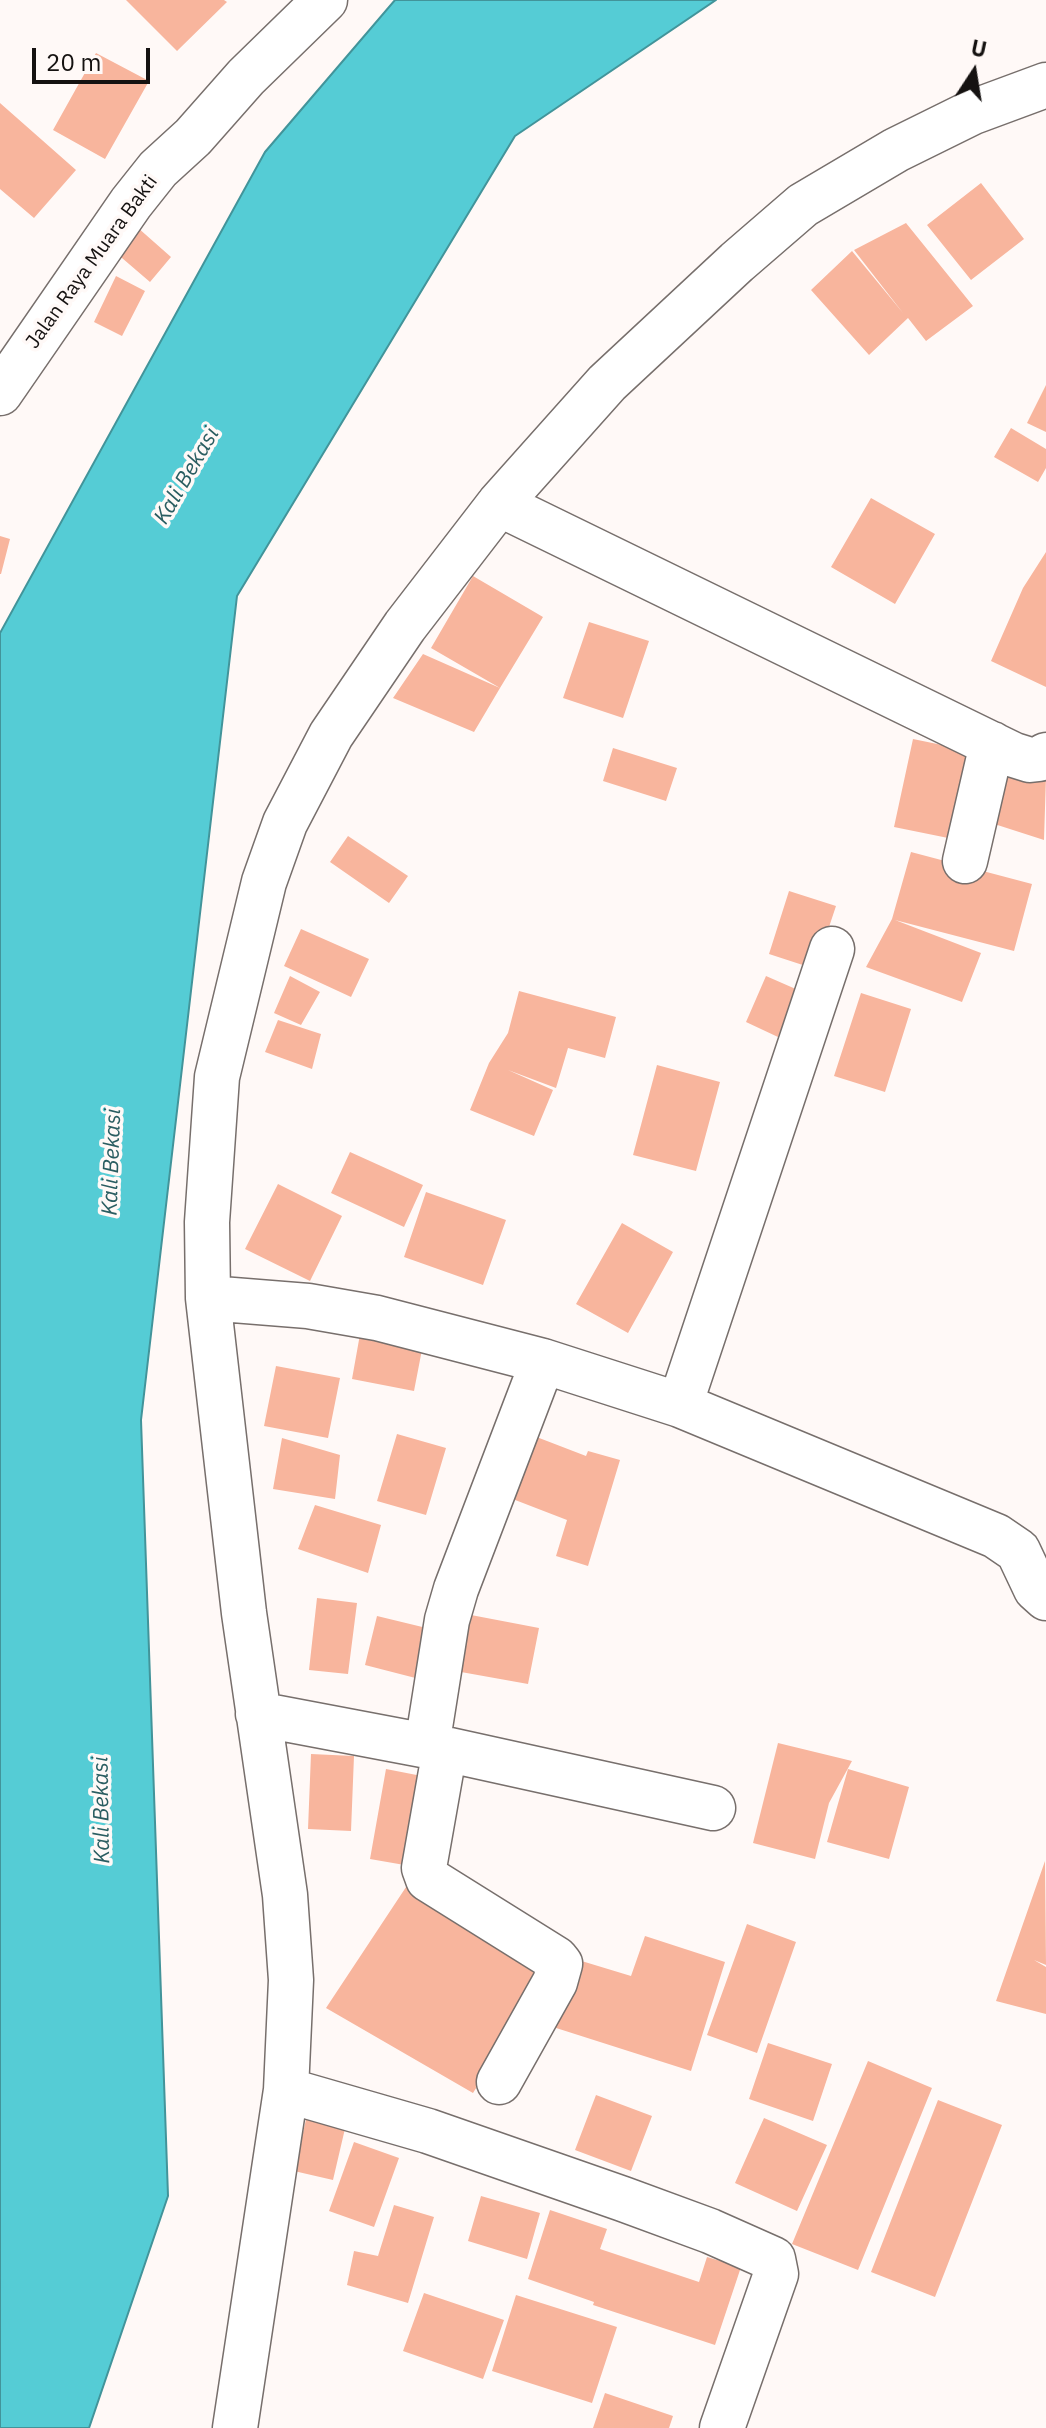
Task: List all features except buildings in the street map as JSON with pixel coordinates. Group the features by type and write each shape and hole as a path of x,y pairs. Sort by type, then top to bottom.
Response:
{"street":[{"name":"Jalan Raya Muara Bakti","path":"0,393 131,203 158,169 193,137 246,77 325,0"},
{"path":"235,2428 286,2090 290,1966 285,1895 258,1714 208,1298 207,1222 217,1077 264,882 285,823 331,735 405,626 499,504 607,383 803,205 896,150 973,112 1046,85"},
{"path":"499,504 992,744 1030,760 1046,755"},
{"path":"965,861 992,744"},
{"path":"680,1405 832,949"},
{"path":"208,1298 308,1306 377,1318 543,1361 680,1405 996,1536 1018,1551 1036,1589 1046,1598"},
{"path":"499,2082 555,1982 560,1964 428,1879 424,1868 436,1747 439,1661 453,1599 543,1361"},
{"path":"258,1714 436,1747 713,1808"},
{"path":"286,2090 428,2131 710,2231 773,2259 776,2274 722,2428"}],"water":[{"name":"Kali Bekasi","path":"395,0 716,0 515,136 237,596 141,1420 168,2196 89,2428 0,2428 0,633 265,152"}]}
